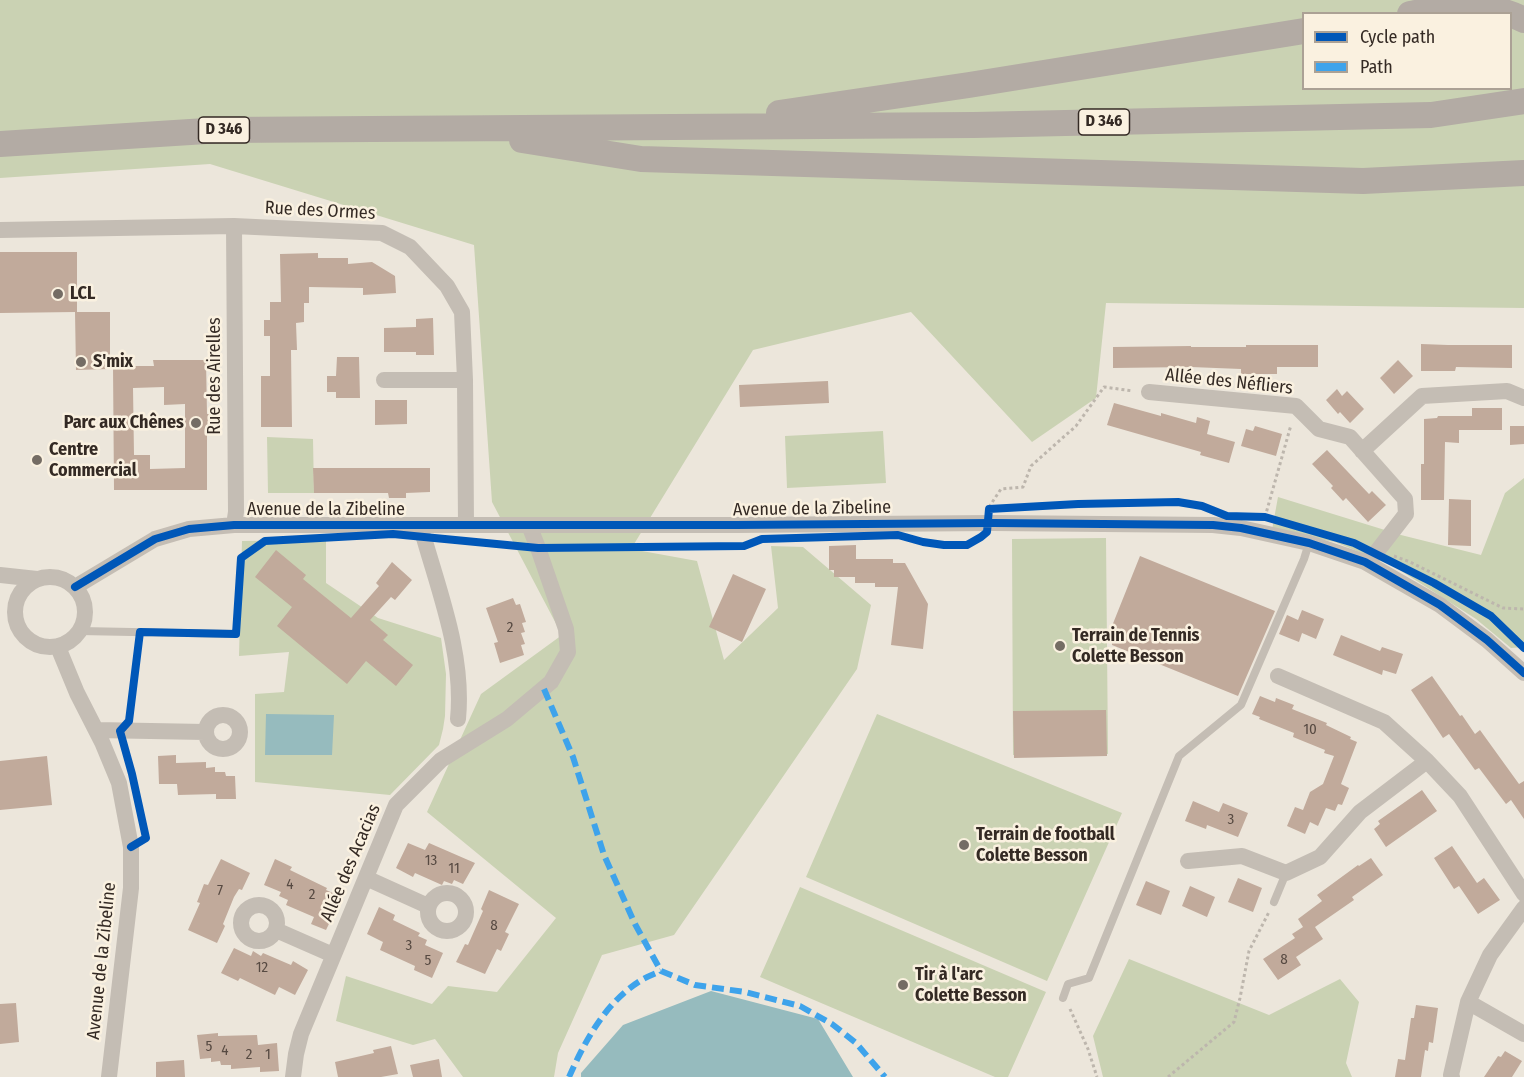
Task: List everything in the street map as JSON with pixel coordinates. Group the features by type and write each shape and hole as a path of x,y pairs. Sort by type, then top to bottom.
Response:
{"main road":[{"path":"1423,12 1461,6 1508,12"},
{"path":"683,127 969,85 1302,31"},
{"name":"D 346","path":"0,144 222,130 986,125 1431,115 1524,101"},
{"path":"448,128 641,159 1363,181 1524,173"}],"street":[{"name":"Rue des Ormes","path":"0,230 234,226 382,233 410,247 447,286 462,312 466,525"},
{"name":"Rue des Airelles","path":"234,226 236,512 234,525"},
{"path":"384,380 465,380"},
{"path":"1362,451 1422,396 1507,391 1524,398"},
{"name":"Allée des Néfliers","path":"1149,392 1296,406 1319,429 1350,437 1405,499 1406,514 1373,556"},
{"name":"Avenue de la Zibeline","path":"75,587 155,539 189,529 234,525 529,525 988,516 1213,525 1373,556 1487,640 1524,673"},
{"path":"417,525 424,538 452,633 460,696 459,719"},
{"name":"Allée des Acacias","path":"293,1077 302,1034 396,805 441,760 507,719 551,682 568,652 566,629 529,525"},
{"path":"0,575 37,579 57,577 68,581 75,587 83,599 86,610 80,631 67,644 47,648 37,645 27,640 18,628 14,609 17,598 37,579"},
{"path":"0,617 18,628"},
{"name":"Avenue de la Zibeline","path":"58,647 118,783 131,847 131,888 110,1077"},
{"path":"1278,676 1384,722 1427,761 1460,796 1524,894"},
{"path":"96,730 205,732"},
{"path":"1188,861 1242,856 1286,873 1320,857 1360,812 1427,761"},
{"path":"366,878 428,906"},
{"path":"1452,1077 1467,1002 1490,955 1524,909"},
{"path":"276,930 333,955"},
{"path":"1467,1002 1524,1034"}],"lane":[{"path":"1062,998 1068,984 1089,978 1179,756 1241,705 1309,543"},
{"path":"80,631 236,634"},
{"path":"1274,902 1286,873"}],"path":[{"path":"988,516 1001,489 1023,487 1031,466 1076,426 1104,387 1149,392"},
{"path":"1265,518 1296,406"},
{"path":"988,516 1000,508"},
{"path":"1256,517 1276,521"},
{"path":"1373,556 1434,583"},
{"path":"1373,556 1410,562 1503,608 1524,609"},
{"path":"1168,1077 1234,1022 1249,951 1274,902"},
{"path":"1062,998 1076,1021 1097,1077"}],"green space":[{"path":"0,0 1524,0 1524,308 1106,303 1096,398 1032,442 911,312 753,350 631,549 697,561 724,660 778,608 771,546 803,547 871,605 857,669 674,935 602,955 558,1053 554,1077 463,1077 435,1039 413,1045 336,1021 346,976 432,1004 448,986 497,992 556,918 427,812 481,694 562,635 492,502 474,245 210,164 0,178"},
{"path":"883,431 886,483 787,488 785,436"},
{"path":"267,437 313,439 314,493 268,493"},
{"path":"1524,478 1524,647 1511,648 1476,619 1395,567 1335,542 1272,530 1278,497 1401,535 1481,555 1505,493"},
{"name":"Terrain de Tennis Colette Besson","path":"1106,538 1108,754 1013,755 1012,539"},
{"path":"326,540 326,583 378,618 441,638 446,674 445,716 439,745 390,795 255,782 255,694 284,692 289,652 239,656 242,541"},
{"name":"Terrain de football Colette Besson","path":"877,714 1122,813 1047,981 806,877"},
{"name":"Tir à l'arc Colette Besson","path":"800,887 1046,992 1008,1077 995,1077 760,977"},
{"path":"1129,959 1269,1015 1340,979 1359,1002 1346,1063 1352,1077 1103,1077 1093,1036"}],"water":[{"path":"266,714 334,715 332,755 265,755"},
{"path":"711,991 818,1019 853,1077 581,1077 581,1073 623,1025"}],"building":[{"path":"0,252 77,252 77,312 110,312 110,369 76,370 75,312 0,313"},
{"path":"318,253 318,258 348,258 348,264 372,262 395,276 396,293 363,295 363,288 309,287 309,303 304,303 304,322 296,323 297,350 291,350 292,427 261,427 261,376 270,376 270,336 264,336 264,320 270,320 270,302 281,302 280,254"},
{"path":"433,318 434,355 416,355 416,352 384,352 384,328 416,327 416,319"},
{"path":"1421,344 1512,345 1512,368 1456,367 1455,371 1421,371"},
{"path":"1246,345 1318,345 1318,367 1277,367 1277,374 1241,374 1241,369 1191,367 1113,368 1113,347 1246,347"},
{"path":"337,357 359,357 360,398 336,398 336,392 327,392 327,376 336,376"},
{"name":"Parc aux Chênes","path":"153,360 206,360 207,414 218,413 218,432 207,432 207,490 114,490 113,366 154,366","holes":["164,387 164,405 185,404 185,468 150,469 150,455 134,455 133,388"]},
{"path":"1398,360 1413,376 1394,394 1380,378"},
{"path":"828,381 829,403 740,407 739,385"},
{"path":"1337,389 1342,396 1347,391 1364,409 1350,423 1340,412 1338,414 1326,400"},
{"path":"375,400 407,400 407,424 375,425"},
{"path":"1114,403 1196,423 1197,417 1210,421 1207,434 1235,442 1229,463 1200,455 1201,452 1107,425"},
{"path":"1472,408 1502,408 1502,430 1459,430 1459,443 1445,442 1444,500 1421,500 1424,419 1438,416 1472,416"},
{"path":"1255,426 1282,434 1276,456 1241,446 1246,429 1253,431"},
{"path":"1510,426 1524,426 1524,444 1510,445"},
{"path":"1327,450 1369,494 1372,491 1386,505 1368,522 1346,498 1343,501 1331,488 1333,486 1312,464"},
{"path":"313,468 430,468 430,492 406,493 406,498 389,498 388,493 314,493"},
{"path":"1449,499 1471,500 1471,546 1448,545"},
{"path":"856,545 856,559 893,559 893,563 905,563 928,604 923,649 891,645 898,587 875,587 875,583 855,583 855,577 834,577 834,570 829,570 829,546"},
{"path":"276,550 306,575 303,579 351,618 379,586 376,583 392,562 412,580 395,600 391,597 370,620 388,635 383,640 413,665 396,686 366,661 347,684 277,626 292,607 255,577"},
{"path":"1140,556 1275,611 1238,696 1112,645 1112,626"},
{"path":"733,574 766,589 742,642 709,627"},
{"path":"513,598 516,605 520,604 526,622 522,623 525,632 521,633 525,644 521,645 524,655 500,663 494,643 498,642 486,608"},
{"path":"1302,610 1324,619 1316,639 1302,633 1299,642 1279,634 1287,615 1298,620"},
{"path":"1341,635 1380,651 1382,647 1403,654 1396,674 1383,670 1382,675 1333,655"},
{"path":"1432,676 1475,734 1480,730 1519,784 1524,781 1524,819 1511,800 1506,804 1479,768 1475,770 1449,734 1443,738 1411,690"},
{"path":"1260,696 1275,702 1276,698 1294,705 1292,709 1327,723 1326,725 1357,742 1341,784 1349,788 1342,805 1338,804 1335,811 1326,808 1318,826 1310,822 1305,834 1287,826 1295,807 1303,810 1310,792 1323,784 1334,756 1293,737 1294,733 1252,714"},
{"path":"1106,710 1107,756 1014,758 1013,711"},
{"path":"176,755 176,763 206,762 206,768 215,767 215,772 225,772 226,776 235,776 236,799 216,799 216,794 178,795 177,784 159,784 158,756"},
{"path":"47,756 52,805 0,810 0,761"},
{"path":"1422,790 1437,811 1386,847 1374,829 1380,824 1378,821"},
{"path":"1193,801 1219,812 1223,803 1248,813 1238,837 1207,825 1206,829 1185,821"},
{"path":"408,843 425,850 429,843 475,863 463,884 454,880 452,884 444,881 442,885 415,873 413,877 396,868"},
{"path":"1452,846 1477,883 1484,878 1500,900 1478,914 1459,886 1454,889 1434,858"},
{"path":"1371,858 1383,875 1352,897 1354,900 1315,927 1323,939 1296,957 1301,965 1278,980 1263,959 1295,938 1292,934 1303,927 1298,919 1322,901 1317,895"},
{"path":"221,859 250,873 242,890 239,889 234,897 217,943 188,930 200,903 197,902 204,884 208,885"},
{"path":"275,859 292,867 290,870 342,897 326,930 311,924 314,917 286,905 288,900 279,896 281,892 264,885"},
{"path":"1238,878 1262,888 1253,912 1228,902"},
{"path":"1146,881 1170,891 1161,915 1136,905"},
{"path":"1190,886 1215,897 1207,917 1182,906"},
{"path":"489,890 519,904 505,932 509,934 501,951 497,949 485,974 456,962 465,944 468,945 483,911 481,909"},
{"path":"379,907 395,915 393,920 420,933 418,936 427,940 425,945 443,953 432,978 414,970 415,966 380,950 383,942 367,934"},
{"path":"234,948 251,956 253,951 261,956 263,953 291,965 293,961 308,970 295,995 279,987 275,995 240,978 238,981 221,973"},
{"path":"16,1003 19,1042 0,1044 0,1004"},
{"path":"1416,1005 1438,1008 1433,1043 1429,1042 1428,1051 1425,1050 1421,1077 1395,1077 1398,1059 1405,1060 1411,1018 1414,1018"},
{"path":"218,1033 218,1036 257,1035 258,1045 277,1043 279,1071 260,1072 260,1067 231,1069 231,1065 221,1065 220,1061 211,1062 211,1058 200,1059 197,1035"},
{"path":"391,1046 398,1074 381,1077 338,1077 335,1062 374,1053 373,1050"},
{"path":"1505,1051 1522,1061 1512,1077 1484,1077 1498,1056 1501,1057"},
{"path":"439,1059 442,1077 413,1077 410,1065"},
{"path":"184,1060 185,1077 156,1077 156,1062"}],"marked path":[{"path":"544,689 573,757 604,855 635,924 661,971 695,985 745,992 800,1006 832,1024 856,1043 885,1077"},
{"path":"569,1077 589,1037 616,1000 642,980 661,971"}],"cycle path":[{"path":"131,847 146,838 120,731 129,721 140,632 236,634 241,558 265,541 393,534 538,548 744,546 762,539 898,535 923,542 967,545 987,532 989,509 1178,502 1202,506 1227,516 1265,517 1354,543 1434,583 1491,616 1524,648"},
{"path":"75,587 155,539 189,529 234,525 993,523 1213,525 1241,528 1309,543 1365,562 1440,605 1487,640 1524,673"}],"place":[{"name":"LCL","path":"58,294"},
{"name":"S'mix","path":"81,362"},
{"name":"Parc aux Chênes","path":"196,423"},
{"name":"Centre Commercial","path":"37,460"},
{"name":"Terrain de Tennis Colette Besson","path":"1060,646"},
{"name":"Terrain de football Colette Besson","path":"964,845"},
{"name":"Tir à l'arc Colette Besson","path":"903,985"}]}
